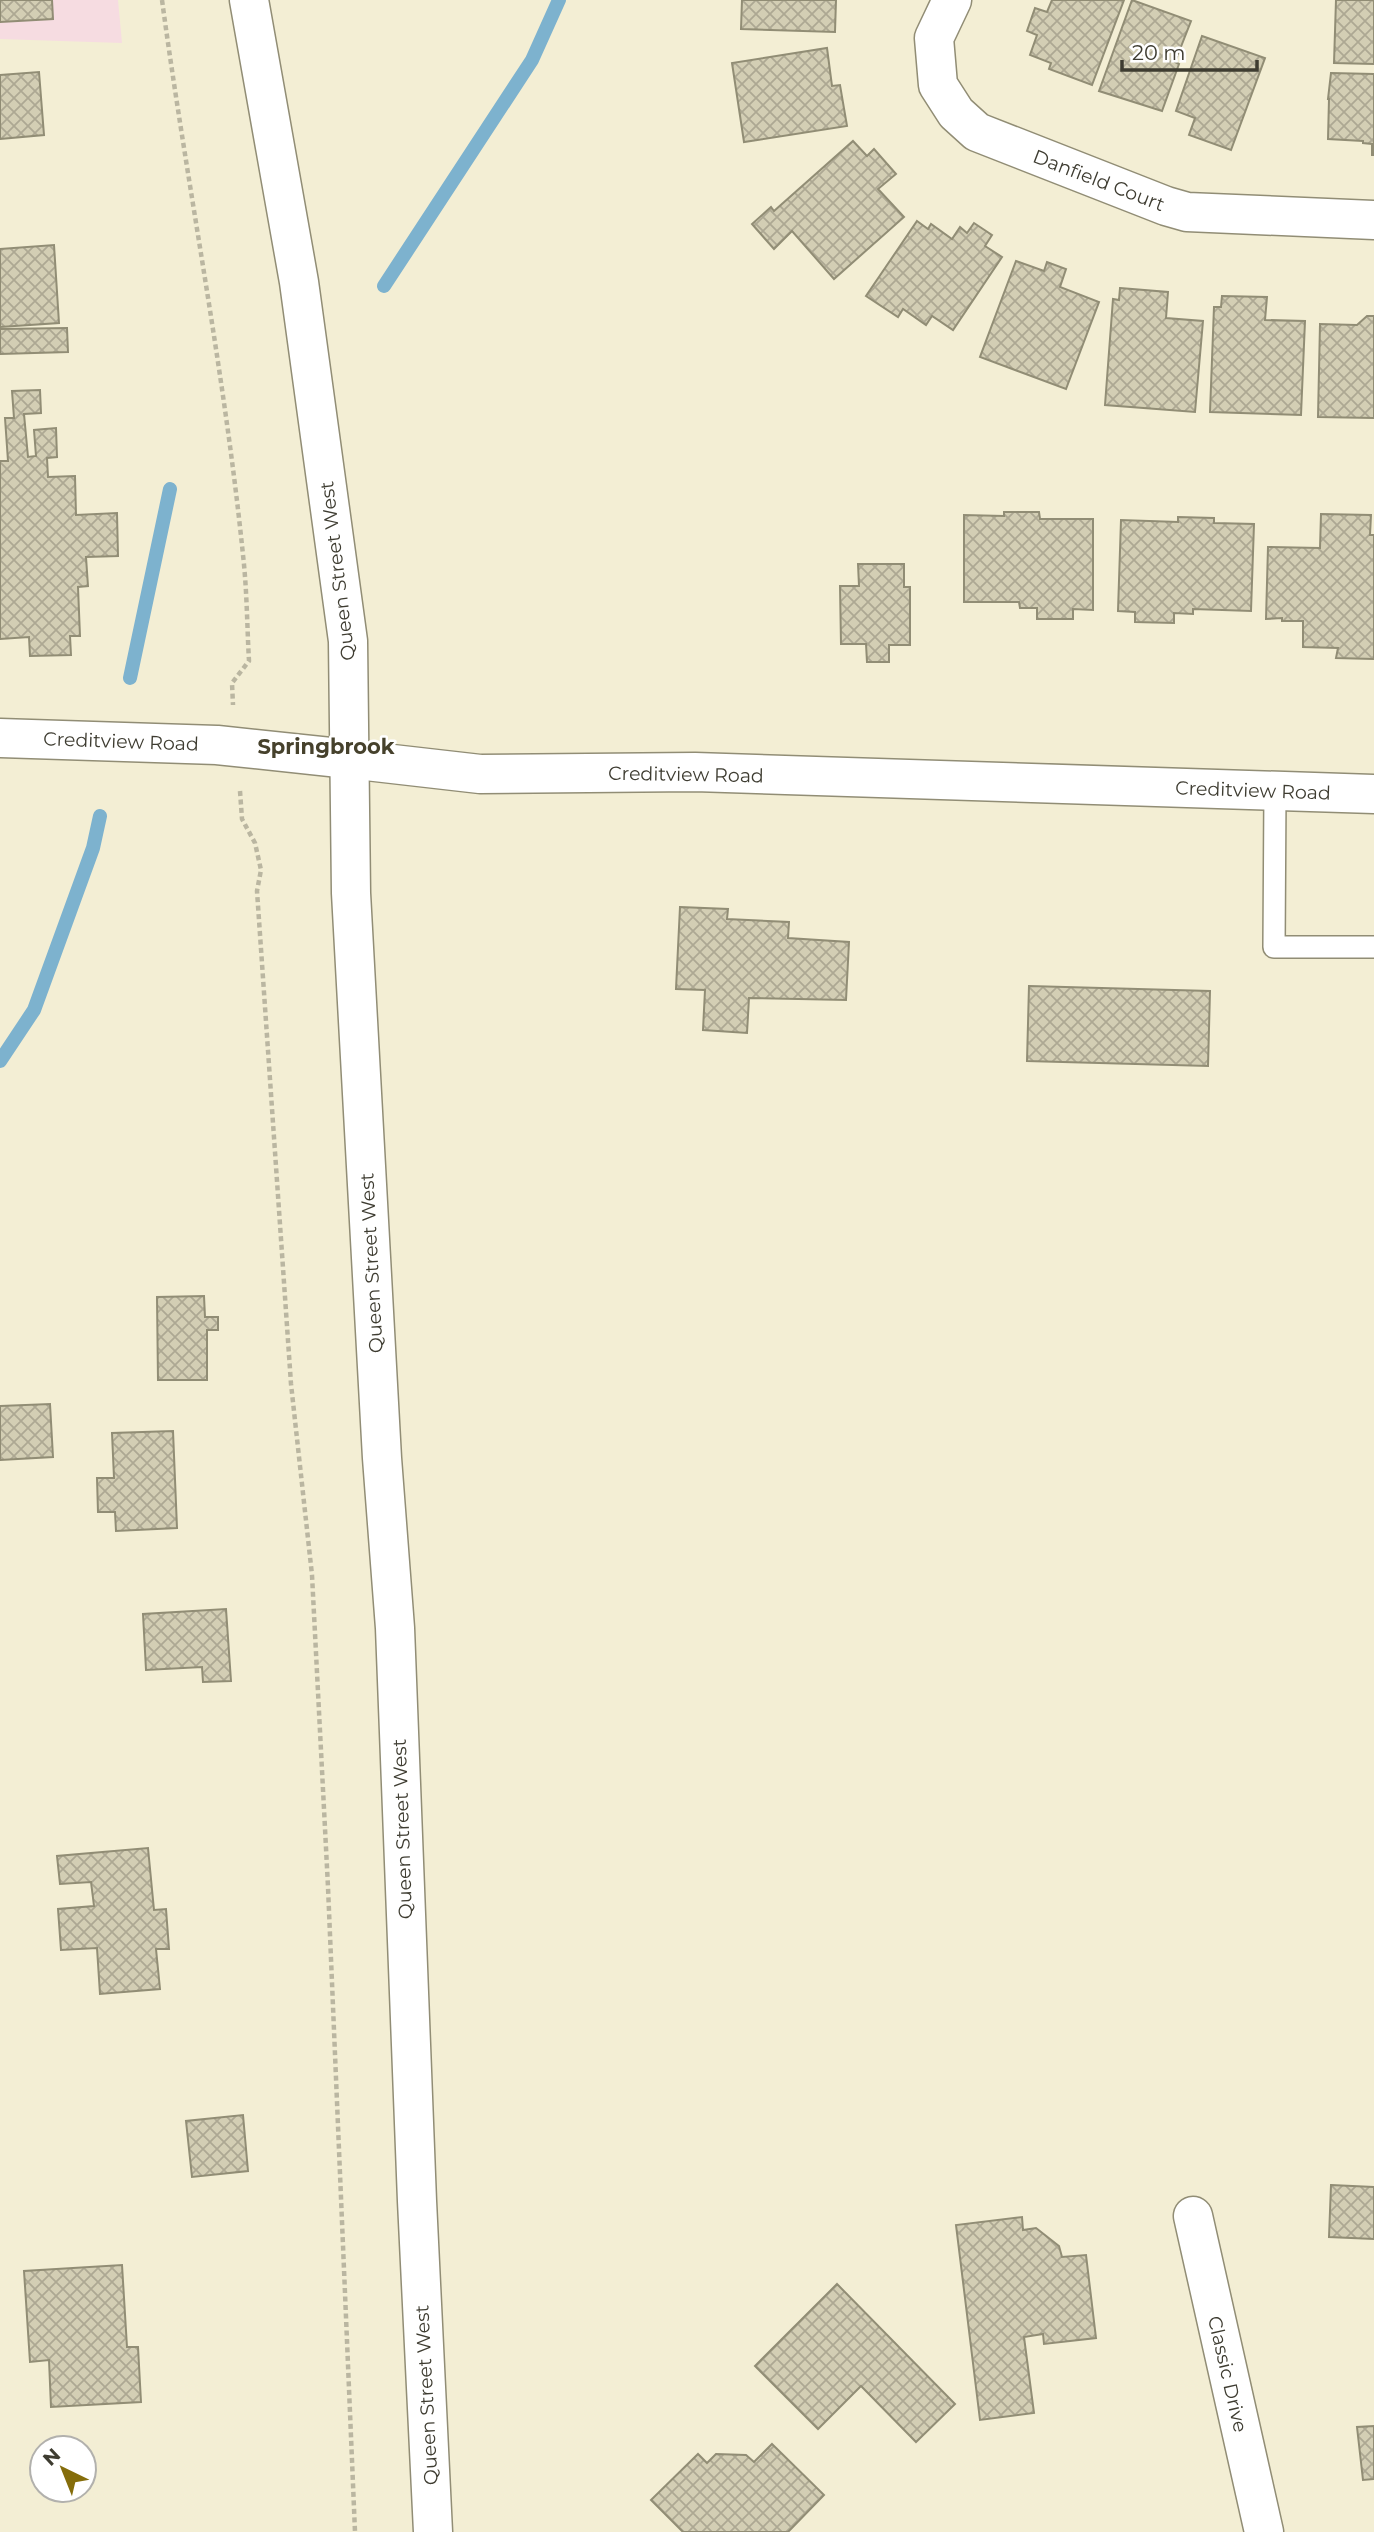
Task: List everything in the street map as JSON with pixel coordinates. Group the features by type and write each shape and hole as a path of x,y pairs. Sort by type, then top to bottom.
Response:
{"main road":[{"name":"Queen Street West","path":"249,0 299,282 348,640 351,893 382,1458 395,1628 412,2092 433,2532"},
{"name":"Danfield Court","path":"952,0 934,38 938,85 956,113 977,132 1187,212 1374,219"},
{"name":"Creditview Road","path":"0,738 217,745 481,774 695,772 1374,794"},
{"name":"Classic Drive","path":"1193,2216 1264,2532"}],"lane":[{"path":"1275,791 1274,947 1374,947"}],"path":[{"path":"162,0 212,320 243,557 248,661 232,683"},
{"path":"242,819 255,843 261,870 257,891 280,1235 291,1384 312,1575 355,2532"}],"shaded area":[{"path":"0,0 118,0 122,43 0,39"}],"building":[{"path":"0,0 52,0 53,19 0,22"},
{"path":"742,0 836,0 835,32 741,29"},
{"path":"1052,0 1124,0 1092,85 1049,69 1051,63 1030,55 1037,35 1027,31 1035,8 1047,12"},
{"path":"1132,0 1191,21 1175,62 1179,64 1162,111 1099,91"},
{"path":"1336,0 1374,0 1374,64 1334,63"},
{"path":"1202,36 1265,58 1231,150 1189,135 1195,118 1176,111"},
{"path":"827,48 832,86 840,85 847,126 744,142 732,63"},
{"path":"39,72 44,135 0,139 0,75"},
{"path":"1331,73 1374,74 1374,155 1372,144 1328,139"},
{"path":"853,141 867,156 874,149 896,174 878,189 904,217 834,279 792,231 774,249 752,224 771,207 774,211"},
{"path":"917,221 928,229 931,224 952,239 960,227 967,233 974,223 992,235 985,246 1002,257 953,330 932,316 926,325 903,309 898,317 866,296"},
{"path":"54,245 59,323 0,327 0,249"},
{"path":"1016,261 1044,271 1047,262 1066,269 1060,287 1099,302 1066,389 980,357"},
{"path":"1120,288 1168,292 1166,318 1203,321 1195,412 1105,405 1113,299 1119,300"},
{"path":"1222,296 1267,297 1265,320 1305,321 1301,415 1210,412 1214,307 1221,307"},
{"path":"1367,316 1374,316 1374,418 1318,417 1320,324 1357,325"},
{"path":"67,328 68,352 0,354 0,329"},
{"path":"40,390 41,413 24,414 28,457 36,456 34,430 56,428 57,457 47,458 48,477 75,476 76,515 117,513 118,556 86,557 88,586 78,587 80,636 70,636 71,655 30,656 29,637 0,639 0,461 8,461 5,418 14,418 12,391"},
{"path":"1004,512 1039,512 1040,519 1093,519 1093,610 1073,609 1073,619 1037,619 1037,608 1020,608 1019,602 964,602 964,515 1004,516"},
{"path":"1321,514 1371,515 1370,535 1374,535 1374,659 1336,658 1338,648 1303,647 1303,621 1266,619 1268,547 1320,548"},
{"path":"1178,517 1214,518 1214,523 1254,524 1251,611 1193,609 1193,614 1174,613 1174,623 1135,622 1135,612 1118,611 1121,520 1178,522"},
{"path":"858,564 904,564 904,587 910,587 910,645 889,645 889,662 867,662 866,644 841,644 840,586 859,586"},
{"path":"680,907 728,909 727,919 789,922 788,938 849,942 846,1000 749,998 747,1033 703,1030 705,990 676,989"},
{"path":"1029,986 1210,991 1208,1066 1027,1061"},
{"path":"204,1296 205,1317 218,1317 218,1330 207,1330 207,1380 158,1380 157,1297"},
{"path":"50,1404 53,1457 0,1460 0,1406"},
{"path":"173,1431 177,1528 116,1531 115,1512 98,1512 97,1478 114,1478 112,1433"},
{"path":"226,1609 231,1681 203,1682 202,1667 146,1670 143,1614"},
{"path":"148,1848 154,1910 166,1909 169,1949 156,1949 160,1989 100,1994 97,1948 61,1950 58,1909 94,1906 91,1882 60,1884 57,1856"},
{"path":"243,2115 248,2171 192,2177 186,2121"},
{"path":"1331,2185 1374,2187 1374,2239 1329,2237"},
{"path":"1022,2217 1023,2230 1036,2228 1059,2246 1062,2257 1086,2255 1096,2338 1044,2344 1043,2334 1024,2337 1034,2413 980,2420 956,2225"},
{"path":"122,2265 127,2347 138,2347 141,2402 51,2407 49,2360 30,2362 24,2271"},
{"path":"837,2284 955,2404 916,2442 861,2386 818,2429 755,2366"},
{"path":"1374,2426 1374,2479 1363,2480 1357,2427"},
{"path":"772,2444 824,2495 788,2532 683,2532 651,2500 698,2454 707,2463 716,2454 746,2455 754,2462"}],"waterway":[{"path":"384,286 532,60 559,0"},
{"path":"130,678 170,489"},
{"path":"0,1061 34,1010 93,848 100,816"}],"district":[{"name":"Springbrook","path":"326,747"}]}
